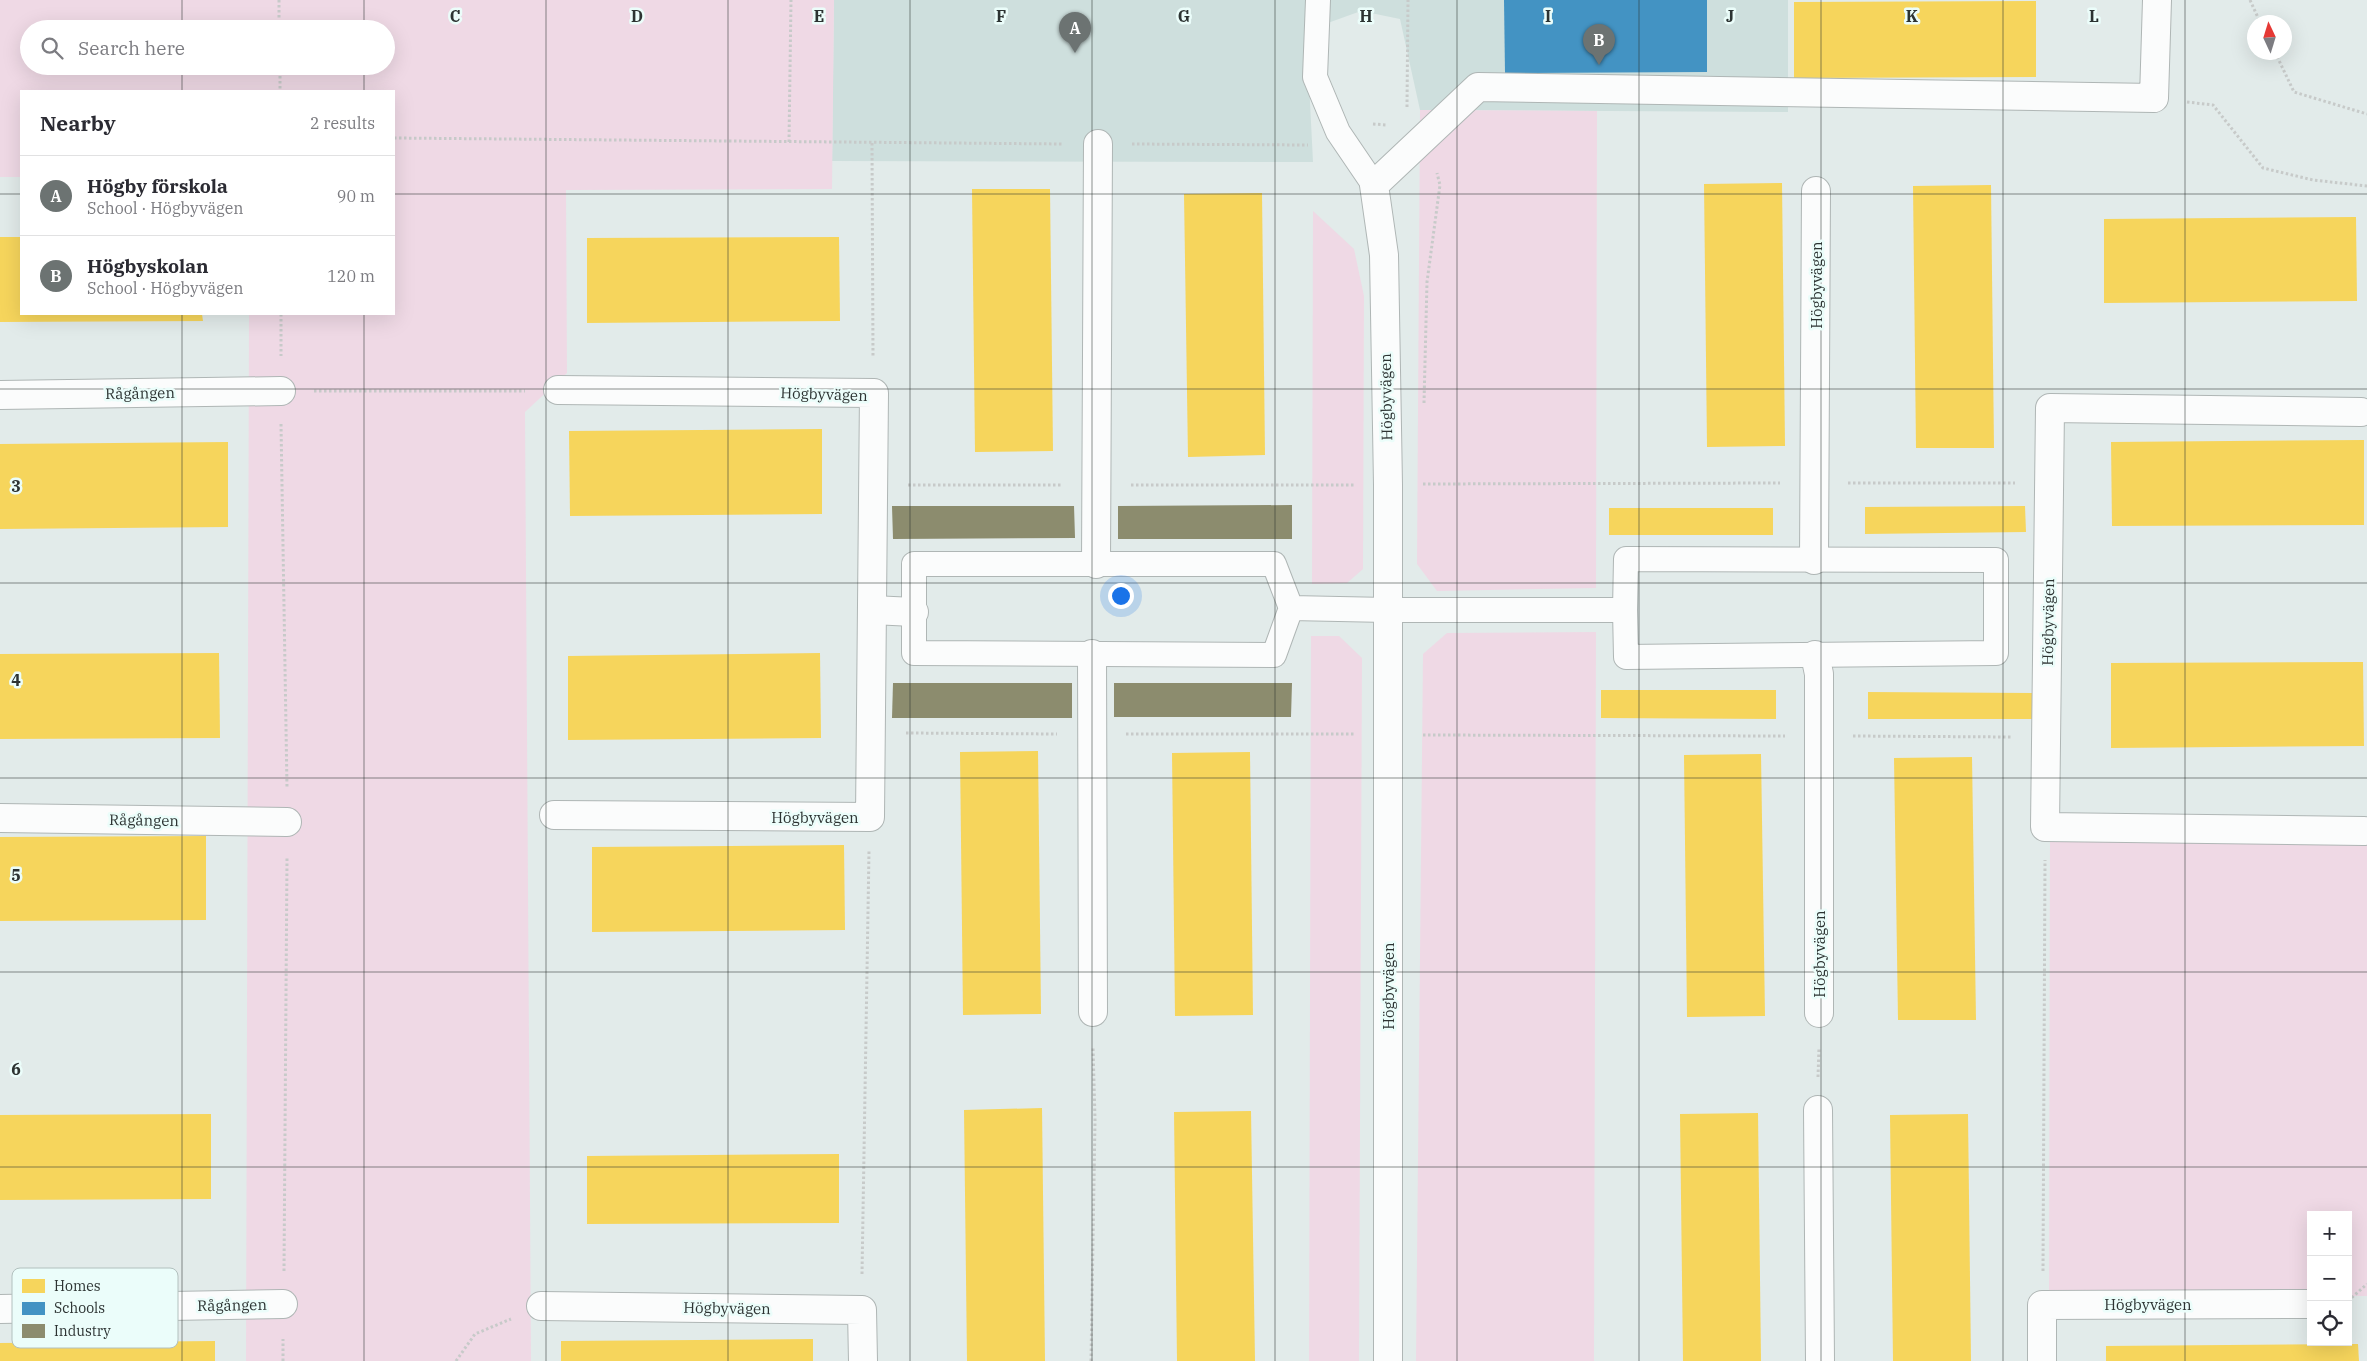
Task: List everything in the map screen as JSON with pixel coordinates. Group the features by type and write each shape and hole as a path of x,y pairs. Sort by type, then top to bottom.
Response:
{"street":[{"path":"1374,185 1478,87 2154,98 2157,0"},
{"path":"1096,564 1098,144"},
{"name":"Högbyvägen","path":"1374,185 1384,255 1388,485 1388,1361"},
{"name":"Högbyvägen","path":"1814,560 1816,191"},
{"name":"Högbyvägen","path":"554,815 870,817 872,610 874,393 558,390"},
{"name":"Rågången","path":"0,395 281,391"},
{"name":"Högbyvägen","path":"2045,827 2050,408 2361,412"},
{"path":"872,610 914,612"},
{"path":"1092,654 1093,1012"},
{"name":"Högbyvägen","path":"1816,655 1818,674 1819,1013"},
{"name":"Rågången","path":"0,818 287,822"},
{"path":"2045,827 2364,831"},
{"path":"1818,1110 1820,1361"},
{"name":"Rågången","path":"178,1306 284,1304"},
{"name":"Högbyvägen","path":"2042,1305 2307,1304"},
{"path":"2042,1305 2042,1361"},
{"name":"Högbyvägen","path":"541,1306 862,1310"},
{"path":"862,1310 863,1361"}],"lane":[{"path":"1318,0 1315,77 1338,132 1374,185"},
{"path":"1626,559 1996,560 1996,653 1626,657 1625,610 1626,559"},
{"path":"914,564 1274,564 1291,608 1274,655 914,653 914,564"},
{"path":"1291,608 1625,610"}],"path":[{"path":"279,0 279,20"},
{"path":"789,142 791,0"},
{"path":"2250,0 2257,15"},
{"path":"2279,60 2294,92 2367,114"},
{"path":"280,75 280,90"},
{"path":"2154,98 2213,105 2263,168 2313,180 2367,186"},
{"path":"395,138 1322,145 1338,132 1362,123 1388,125"},
{"path":"872,143 874,393"},
{"path":"281,391 558,390"},
{"path":"873,486 2049,483"},
{"path":"870,733 2046,737"},
{"path":"862,1310 870,817"},
{"path":"2042,1305 2045,827"},
{"path":"1091,1361 1095,1120 1093,1012"},
{"path":"1818,1110 1819,1013"},
{"path":"2352,1297 2367,1284"},
{"path":"456,1361 475,1334 541,1306"}],"shaded area":[{"path":"0,0 834,0 832,189 566,190 567,373 525,412 531,1361 246,1361 249,315 395,315 395,90 20,90 20,177 0,177"},
{"path":"834,0 1788,0 1788,112 1420,110 1400,19 1361,11 1325,24 1309,82 1313,162 832,161"},
{"path":"1420,110 1597,111 1596,588 1437,591 1417,564"},
{"path":"1313,211 1354,249 1364,296 1363,569 1347,583 1312,584"},
{"path":"1596,632 1594,1361 1416,1361 1423,654 1447,633"},
{"path":"1311,636 1339,636 1362,658 1359,1361 1309,1361"},
{"path":"2050,839 2367,841 2367,1296 2352,1296 2352,1211 2307,1211 2307,1296 2049,1296"}],"building: Homes":[{"path":"2036,1 2036,77 1794,78 1794,2"},
{"path":"1782,183 1785,446 1707,447 1704,184"},
{"path":"1991,185 1994,448 1916,448 1913,186"},
{"path":"972,189 1050,189 1053,451 975,452"},
{"path":"1262,193 1265,455 1188,457 1184,194"},
{"path":"2356,217 2357,301 2104,303 2104,219"},
{"path":"0,237 20,237 20,315 202,315 203,321 0,322"},
{"path":"839,237 840,321 587,323 587,238"},
{"path":"822,429 822,514 570,516 569,431"},
{"path":"2364,440 2364,525 2112,526 2111,442"},
{"path":"228,442 228,527 0,529 0,444"},
{"path":"2025,506 2026,532 1865,534 1865,507"},
{"path":"1609,508 1773,508 1773,535 1609,535"},
{"path":"219,653 220,738 0,739 0,654"},
{"path":"820,653 821,738 568,740 568,656"},
{"path":"2363,662 2364,746 2111,748 2111,663"},
{"path":"1601,690 1776,690 1776,719 1601,718"},
{"path":"1868,692 2032,693 2032,719 1868,719"},
{"path":"1038,751 1041,1014 963,1015 960,752"},
{"path":"1250,752 1253,1015 1175,1016 1172,753"},
{"path":"1761,754 1765,1016 1687,1017 1684,755"},
{"path":"1972,757 1976,1020 1898,1020 1894,758"},
{"path":"206,836 206,920 0,921 0,837"},
{"path":"844,845 845,930 592,932 592,847"},
{"path":"1042,1108 1045,1361 967,1361 964,1110"},
{"path":"1251,1111 1255,1361 1177,1361 1174,1112"},
{"path":"1758,1113 1761,1361 1683,1361 1680,1114"},
{"path":"211,1114 211,1199 0,1200 0,1115"},
{"path":"1968,1114 1971,1361 1893,1361 1890,1115"},
{"path":"839,1154 839,1223 587,1224 587,1156"},
{"path":"813,1339 813,1361 561,1361 561,1341"},
{"path":"178,1341 215,1341 215,1361 0,1361 0,1343 12,1343 12,1348 178,1348"},
{"path":"2307,1344 2307,1346 2352,1346 2352,1344 2358,1344 2359,1361 2106,1361 2106,1346"}],"building: Schools":[{"path":"1504,0 1707,0 1707,72 1505,73"}],"building: Industry":[{"path":"1292,505 1292,539 1118,539 1118,506"},
{"path":"892,506 1074,506 1075,538 893,539"},
{"path":"893,683 1072,683 1072,718 892,718"},
{"path":"1114,683 1292,683 1291,717 1114,717"}],"place":[{"name":"Högby förskola","path":"1075,53"},
{"name":"Högbyskolan","path":"1599,65"}]}
